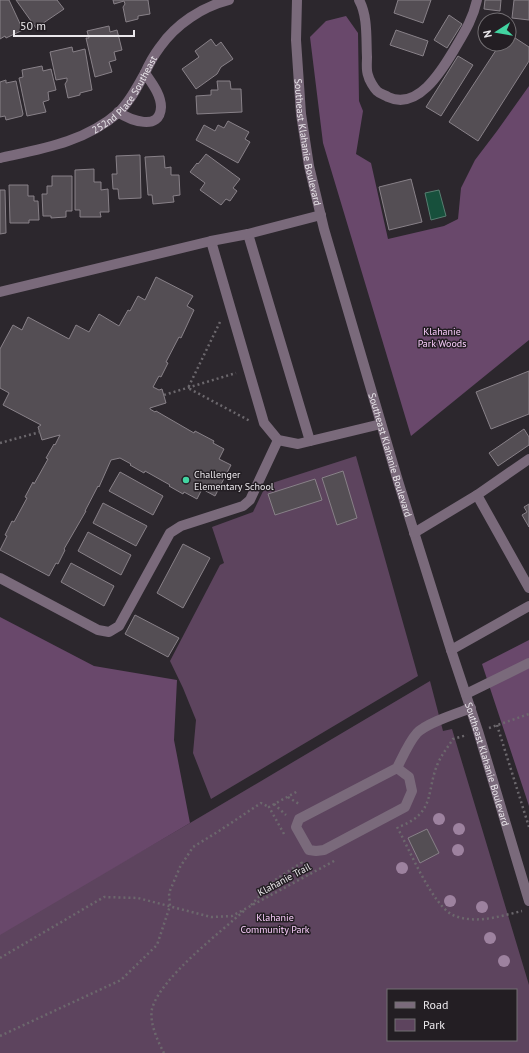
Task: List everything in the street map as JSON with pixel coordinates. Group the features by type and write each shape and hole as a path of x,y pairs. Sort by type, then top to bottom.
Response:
{"street":[{"name":"252nd Place Southeast","path":"0,158 43,148 82,136 96,129 118,112 131,97 159,47 176,28 198,13 229,0"},
{"name":"Southeast Klahanie Boulevard","path":"297,0 296,40 301,114 309,166 321,215 414,533 471,708 529,901"},
{"path":"359,0 365,22 368,75 378,92 392,99 413,97 422,92 436,78 469,24 475,12 477,0"},
{"path":"118,112 132,120 140,122 148,122 156,119 161,106 156,91 145,73"},
{"path":"0,292 211,241 248,234 321,215"},
{"path":"248,234 310,441"},
{"path":"211,241 264,423 278,440 298,444 381,424"},
{"path":"0,578 98,630 109,632 119,626 170,532 181,526 243,506 250,500 278,440"},
{"path":"414,533 477,495 529,459"},
{"path":"477,495 529,588"},
{"path":"451,650 529,606"},
{"path":"466,694 529,663"},
{"path":"397,768 409,777 412,791 405,807 324,850 309,850 296,827 299,819 397,768 404,752 418,732 441,719 471,708"}],"path":[{"path":"188,388 220,322"},
{"path":"164,395 236,373"},
{"path":"188,388 250,421"},
{"path":"0,443 40,432"},
{"path":"392,829 412,821 427,805 438,763 452,739 529,714"},
{"path":"497,725 529,827"},
{"path":"288,796 305,808"},
{"path":"0,1036 121,980 157,945 170,906 169,893 180,867 193,846 219,831 261,802 269,807"},
{"path":"274,804 288,817"},
{"path":"397,827 433,894 443,907 455,916 474,919 491,918 523,910"},
{"name":"Klahanie Trail","path":"0,958 104,897 138,898 211,917 232,916 336,860"},
{"path":"164,1053 154,1032 152,1010 158,993 178,971 249,907 275,880 301,863"}],"green space":[{"name":"Klahanie Park Woods","path":"346,16 358,33 359,101 363,111 356,154 371,163 388,239 444,226 458,219 461,188 475,160 529,86 529,340 411,436 323,143 310,37 326,21"},
{"path":"356,456 418,676 211,799 193,753 196,720 170,661 220,565 224,563 212,527 253,512 266,485"},
{"path":"0,617 94,666 177,680 174,740 190,823 0,935"},
{"path":"529,640 529,806 482,664"},
{"name":"Klahanie Community Park","path":"430,681 443,731 452,729 529,985 529,1053 0,1053 0,933"}],"shaded area":[{"path":"439,190 446,216 431,220 425,193"}],"building":[{"path":"0,0 9,0 23,30 6,38 5,36 0,39"},
{"path":"16,0 57,0 64,9 36,28"},
{"path":"113,0 148,0 150,14 138,16 138,19 126,22 123,7 125,4 124,1 114,4"},
{"path":"398,0 431,0 423,23 394,13"},
{"path":"485,0 501,0 500,11 484,9"},
{"path":"514,0 529,0 529,20 517,19 517,12 513,12"},
{"path":"449,15 462,24 447,48 434,40"},
{"path":"109,26 110,32 117,30 122,50 114,52 116,60 109,62 112,72 95,77 86,38 89,38 87,31"},
{"path":"396,30 428,41 423,56 390,45"},
{"path":"211,39 216,46 221,42 233,59 221,67 217,74 196,89 182,69 199,57 195,51"},
{"path":"517,39 529,47 529,61 478,141 449,122 495,52 517,52"},
{"path":"72,47 73,52 85,49 92,90 68,98 65,84 67,78 56,80 50,52"},
{"path":"458,56 473,65 441,116 426,107"},
{"path":"42,66 43,71 51,69 56,90 48,92 49,100 43,102 46,112 27,116 19,78 23,77 22,70"},
{"path":"6,80 6,83 16,81 23,114 22,116 6,120 5,116 0,117 0,82"},
{"path":"217,81 230,81 231,89 241,89 242,112 197,114 196,96 211,95 211,90 218,90"},
{"path":"228,121 249,132 245,139 250,142 238,163 196,140 204,125 215,131 218,125 224,128"},
{"path":"206,154 240,179 233,188 237,191 230,201 226,199 221,205 200,190 205,183 190,172"},
{"path":"140,155 141,198 119,199 118,189 113,189 112,174 117,174 116,156"},
{"path":"164,156 165,168 171,167 171,175 179,175 180,195 173,196 174,202 153,204 152,195 148,195 145,157"},
{"path":"94,169 94,182 101,182 101,190 108,189 109,212 100,212 101,217 80,217 80,210 75,210 75,170"},
{"path":"52,176 72,176 72,211 66,211 66,217 51,218 51,216 43,216 42,194 47,194 47,186 52,186"},
{"path":"411,179 422,222 389,230 379,187"},
{"path":"9,185 28,185 28,196 34,196 34,201 38,201 39,220 29,220 29,223 10,223"},
{"path":"0,190 5,190 6,233 0,234"},
{"path":"156,277 193,296 187,306 194,310 181,338 179,337 166,362 168,363 161,377 159,376 153,387 159,390 162,389 166,403 150,409 194,433 195,431 214,441 213,443 224,449 219,459 231,465 215,496 202,489 197,499 184,492 183,494 169,486 170,485 145,471 144,473 120,458 111,460 99,487 98,486 86,511 64,549 65,550 58,564 56,563 49,576 0,550 12,521 14,522 27,498 25,497 33,482 34,484 48,459 46,458 60,435 42,440 38,427 41,425 3,405 9,393 0,388 0,349 13,325 22,330 28,317 69,339 76,325 89,332 99,314 119,326 128,310 130,311 138,296 145,300"},
{"path":"529,371 529,414 491,429 476,392"},
{"path":"524,429 529,437 529,445 498,466 489,453"},
{"path":"343,471 357,518 337,525 322,478"},
{"path":"120,472 163,496 153,515 109,491"},
{"path":"315,479 322,500 275,515 268,494"},
{"path":"103,503 147,526 136,546 93,523"},
{"path":"529,504 529,527 522,515 527,512 524,507"},
{"path":"88,532 131,555 121,575 78,551"},
{"path":"183,544 210,558 183,608 157,593"},
{"path":"71,563 114,586 104,606 61,582"},
{"path":"135,615 179,638 168,657 125,634"},
{"path":"427,829 439,853 420,863 408,838"}],"place":[{"name":"Challenger Elementary School","path":"186,480"}]}
